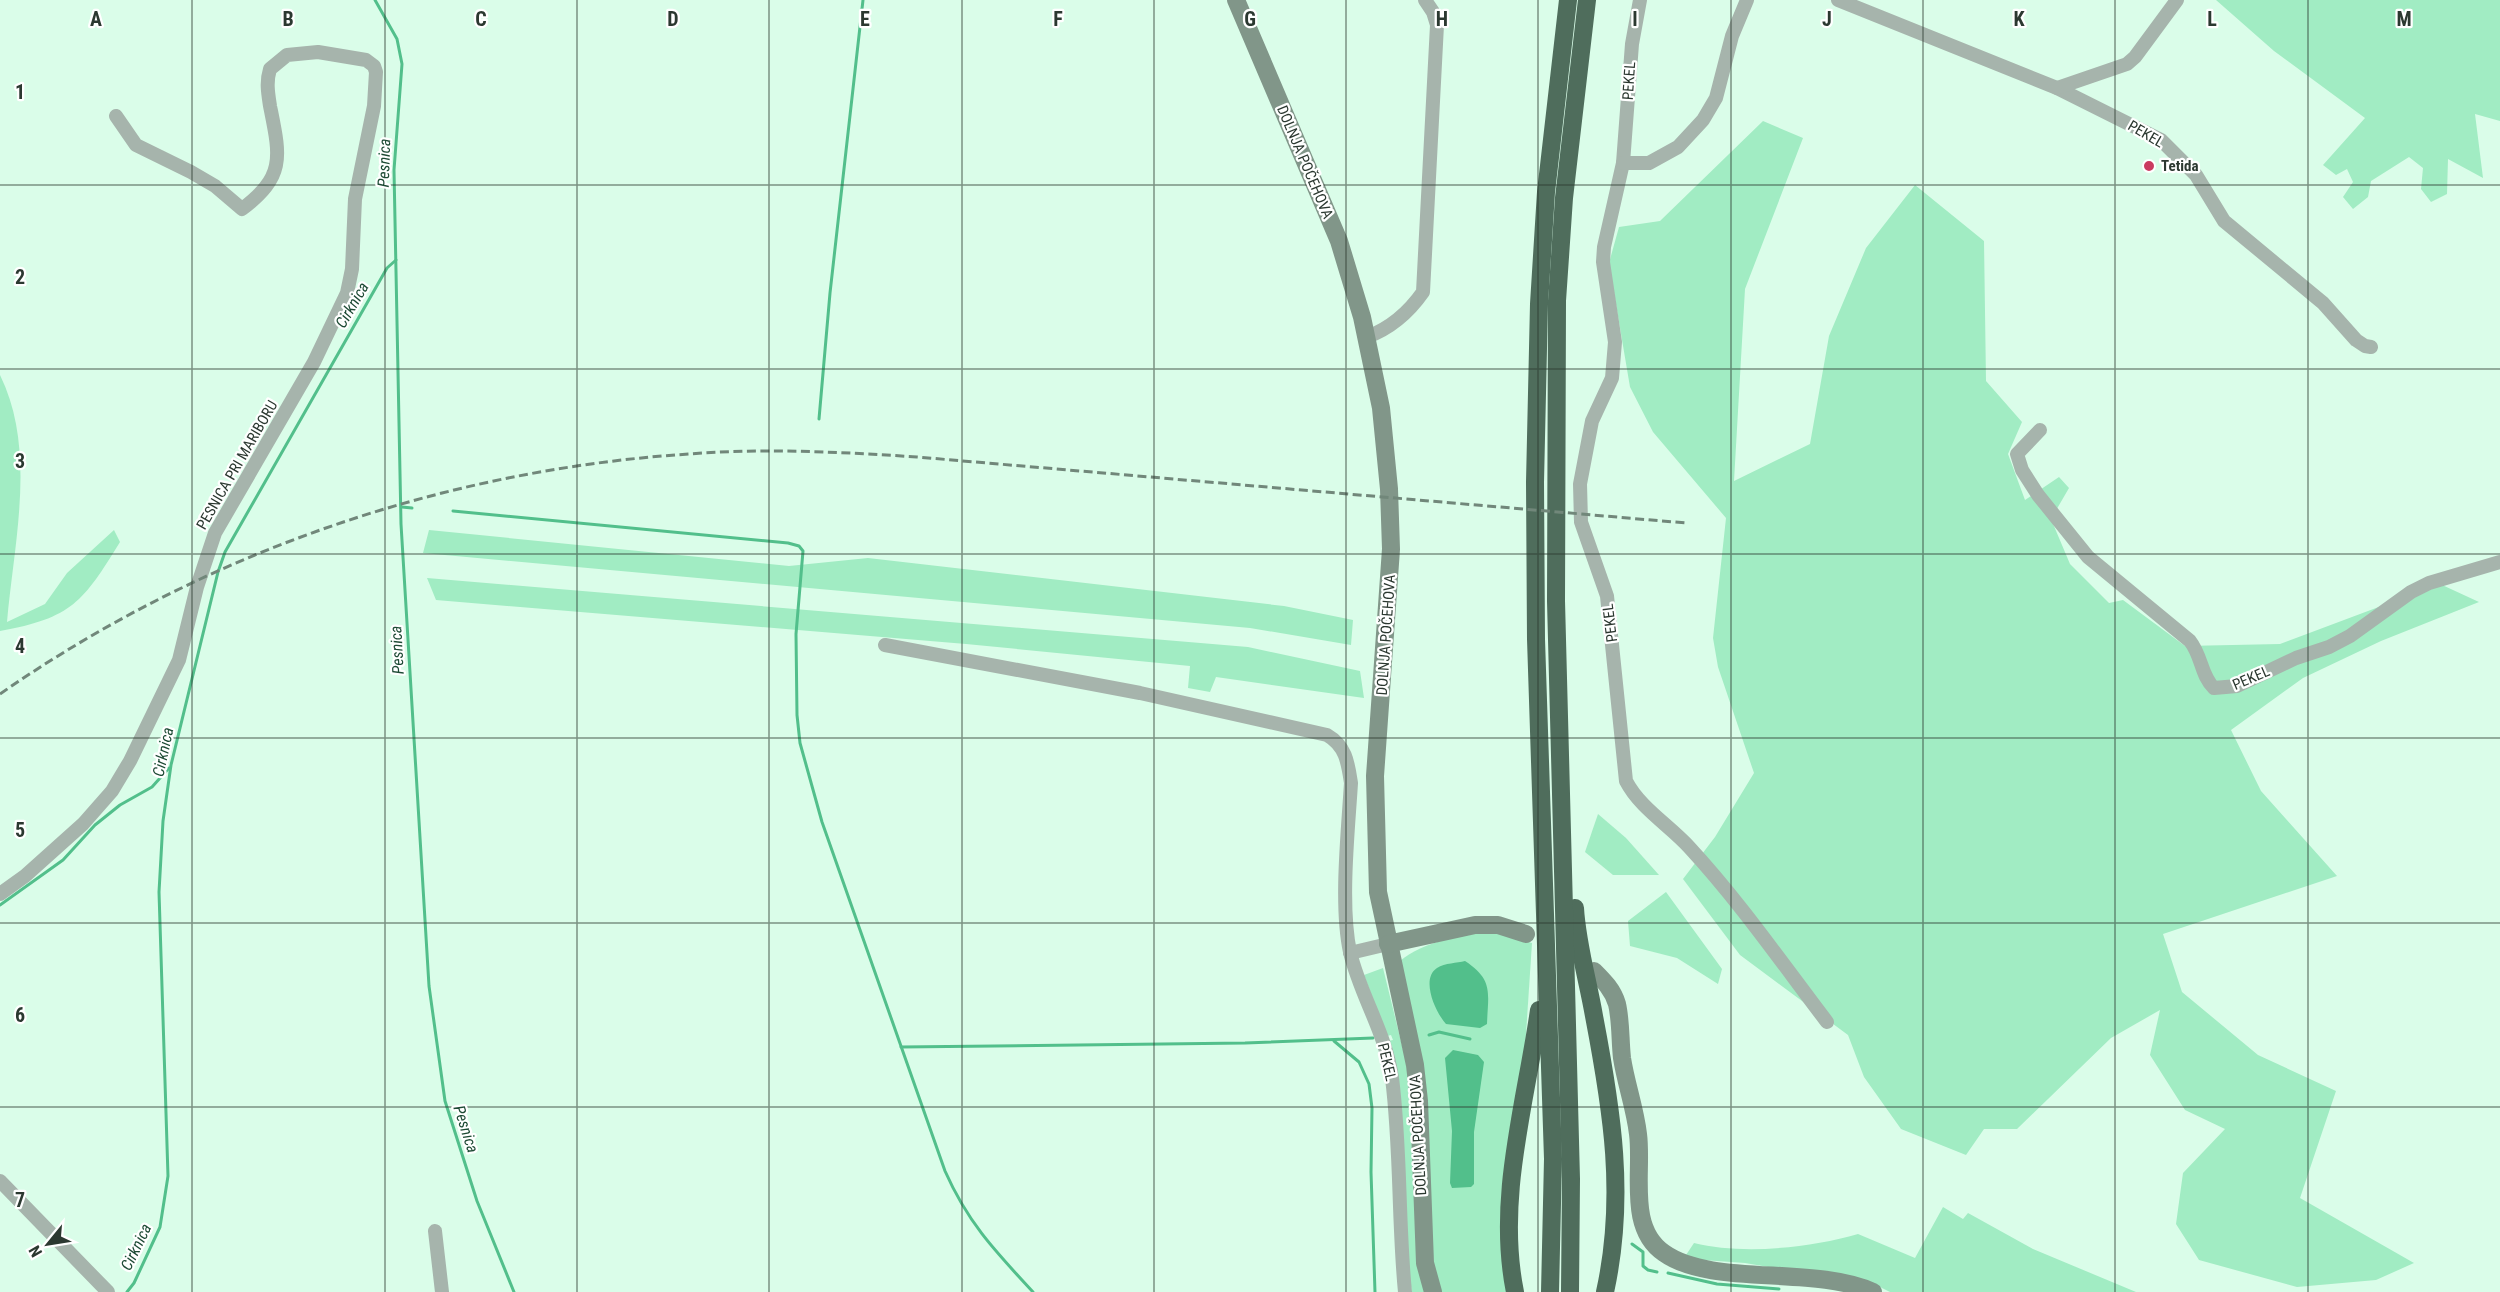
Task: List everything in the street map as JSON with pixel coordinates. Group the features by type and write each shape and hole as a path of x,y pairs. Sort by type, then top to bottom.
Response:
{"highway":[{"path":"1568,0 1546,192 1539,304 1535,482 1536,639 1544,932 1570,1292"},
{"path":"1550,1292 1562,1180 1564,843 1556,601 1557,301 1565,187 1587,0"},
{"path":"1564,843 1574,867 1576,919 1606,1076 1614,1148 1617,1217 1605,1292"},
{"path":"1515,1292 1510,1243 1513,1178 1539,1010 1538,947 1544,932"}],"main road":[{"name":"DOLNJA POČEHOVA","path":"1236,0 1339,241 1367,337 1381,408 1389,489 1391,574 1375,776 1378,892 1415,1065 1419,1101 1425,1263 1433,1292"},
{"path":"1388,944 1475,925 1498,925 1526,934"},
{"path":"1594,971 1611,989 1617,1003 1622,1059 1638,1135 1642,1223 1663,1253 1680,1262 1709,1269 1834,1280 1873,1292"}],"street":[{"path":"1367,337 1380,332 1396,321 1414,305 1423,292 1437,25 1433,12 1425,0"},
{"name":"PEKEL","path":"1640,0 1632,44 1623,163 1604,247 1603,262 1615,342 1612,378 1592,421 1580,484 1581,522 1607,597 1626,781 1634,796 1644,802 1688,846 1720,883 1827,1022"},
{"path":"1623,163 1649,163 1678,147 1703,120 1716,98 1732,36 1747,0"},
{"name":"PEKEL","path":"1838,0 2057,88 2161,140 2196,175 2223,221 2323,303 2356,340 2364,346 2371,347"},
{"path":"2057,88 2127,64 2135,57 2177,0"},
{"name":"PESNICA PRI MARIBORU","path":"0,894 25,876 83,824 112,791 130,761 179,660 193,614 197,587 215,533 290,405 340,310 352,269 355,199 376,88 374,66 366,60 345,55 302,52 281,58 270,69 268,92 278,165 266,188 242,209 215,186 136,145 116,117"},
{"name":"PEKEL","path":"2040,430 2018,454 2022,470 2038,495 2088,556 2190,641 2199,653 2206,681 2214,688 2237,686 2296,658 2329,647 2350,636 2411,592 2429,583 2500,562"},
{"name":"PEKEL","path":"885,645 1140,693 1328,735 1340,743 1349,765 1351,783 1346,925 1350,953 1372,1009 1392,1075 1398,1133 1399,1234 1405,1292"},
{"path":"1350,953 1388,944"},
{"path":"0,1181 108,1292"},
{"path":"435,1231 442,1292"}],"shaded area":[{"path":"2216,0 2500,0 2500,121 2475,114 2483,178 2448,159 2447,194 2431,202 2421,189 2423,168 2409,157 2371,181 2368,197 2353,209 2343,197 2353,182 2347,169 2336,175 2323,165 2365,118 2274,51"},
{"path":"1763,121 1803,138 1745,289 1734,481 1810,444 1829,336 1866,248 1915,185 1984,241 1986,381 2022,422 2008,454 2025,500 2059,477 2069,488 2051,519 2070,564 2109,603 2123,600 2185,646 2280,644 2440,584 2479,602 2381,641 2303,678 2231,730 2261,791 2337,876 2163,934 2182,992 2258,1055 2336,1091 2300,1198 2414,1263 2376,1280 2297,1287 2199,1260 2176,1224 2183,1173 2225,1129 2185,1110 2150,1055 2160,1010 2111,1038 2017,1129 1984,1129 1966,1155 1901,1129 1864,1077 1848,1035 1740,955 1683,879 1715,837 1754,773 1718,667 1713,638 1726,518 1653,432 1630,387 1609,263 1619,227 1660,221"},
{"path":"0,375 11,404 18,434 20,465 18,528 7,622 45,604 67,573 114,530 120,542 96,579 73,604 44,620 0,631"},
{"path":"429,530 789,566 868,558 1284,606 1353,620 1351,645 1250,628 423,553"},
{"path":"427,578 1248,647 1360,671 1364,698 1216,677 1210,692 1188,688 1190,666 966,644 436,600"},
{"path":"1598,814 1626,838 1659,875 1613,875 1585,852"},
{"path":"1666,892 1722,969 1718,984 1677,958 1630,946 1628,921"},
{"path":"1493,931 1532,943 1509,1292 1440,1292 1435,1275 1400,961 1420,948 1432,944"},
{"path":"1465,961 1481,974 1487,988 1487,1024 1480,1028 1446,1024 1431,996 1432,973 1447,964"},
{"path":"1383,968 1408,1070 1425,1292 1412,1292 1410,1280 1402,1130 1388,1041 1393,1040 1391,1035 1387,1036 1364,975"},
{"path":"1453,1050 1478,1055 1484,1062 1474,1132 1474,1184 1471,1187 1452,1188 1450,1183 1452,1131 1445,1058"},
{"path":"1943,1207 1963,1219 1968,1213 2033,1249 2136,1292 1890,1292 1876,1285 1745,1263 1689,1259 1686,1255 1694,1243 1733,1249 1776,1248 1819,1243 1858,1234 1915,1258"}],"waterway":[{"name":"Pesnica","path":"375,0 397,39 402,64 394,170 401,524 429,986 445,1101 477,1201 514,1292"},
{"path":"819,419 830,293 863,0"},
{"name":"Cirknica","path":"127,1292 134,1283 160,1227 168,1176 159,892 163,821 171,765 218,572 225,552 387,268 396,260"},
{"path":"402,507 412,508"},
{"path":"453,511 788,543 799,546 803,551 796,634 797,715 800,743 822,822 945,1171 973,1221 1033,1292"},
{"path":"0,905 63,860 95,825 120,805 152,787 169,768"},
{"path":"1429,1035 1439,1032 1470,1039"},
{"path":"901,1047 1245,1043 1373,1038"},
{"path":"1334,1041 1359,1062 1369,1084 1372,1108 1371,1172 1375,1292"},
{"path":"1632,1244 1643,1252 1643,1266 1657,1272"},
{"path":"1668,1273 1717,1284 1779,1289"}],"railway":[{"path":"0,694 78,644 159,599 242,560 328,527 416,500 506,478 597,463 718,452 803,451 917,457 1686,523"}],"place":[{"name":"Tetida","path":"2149,166"}]}
